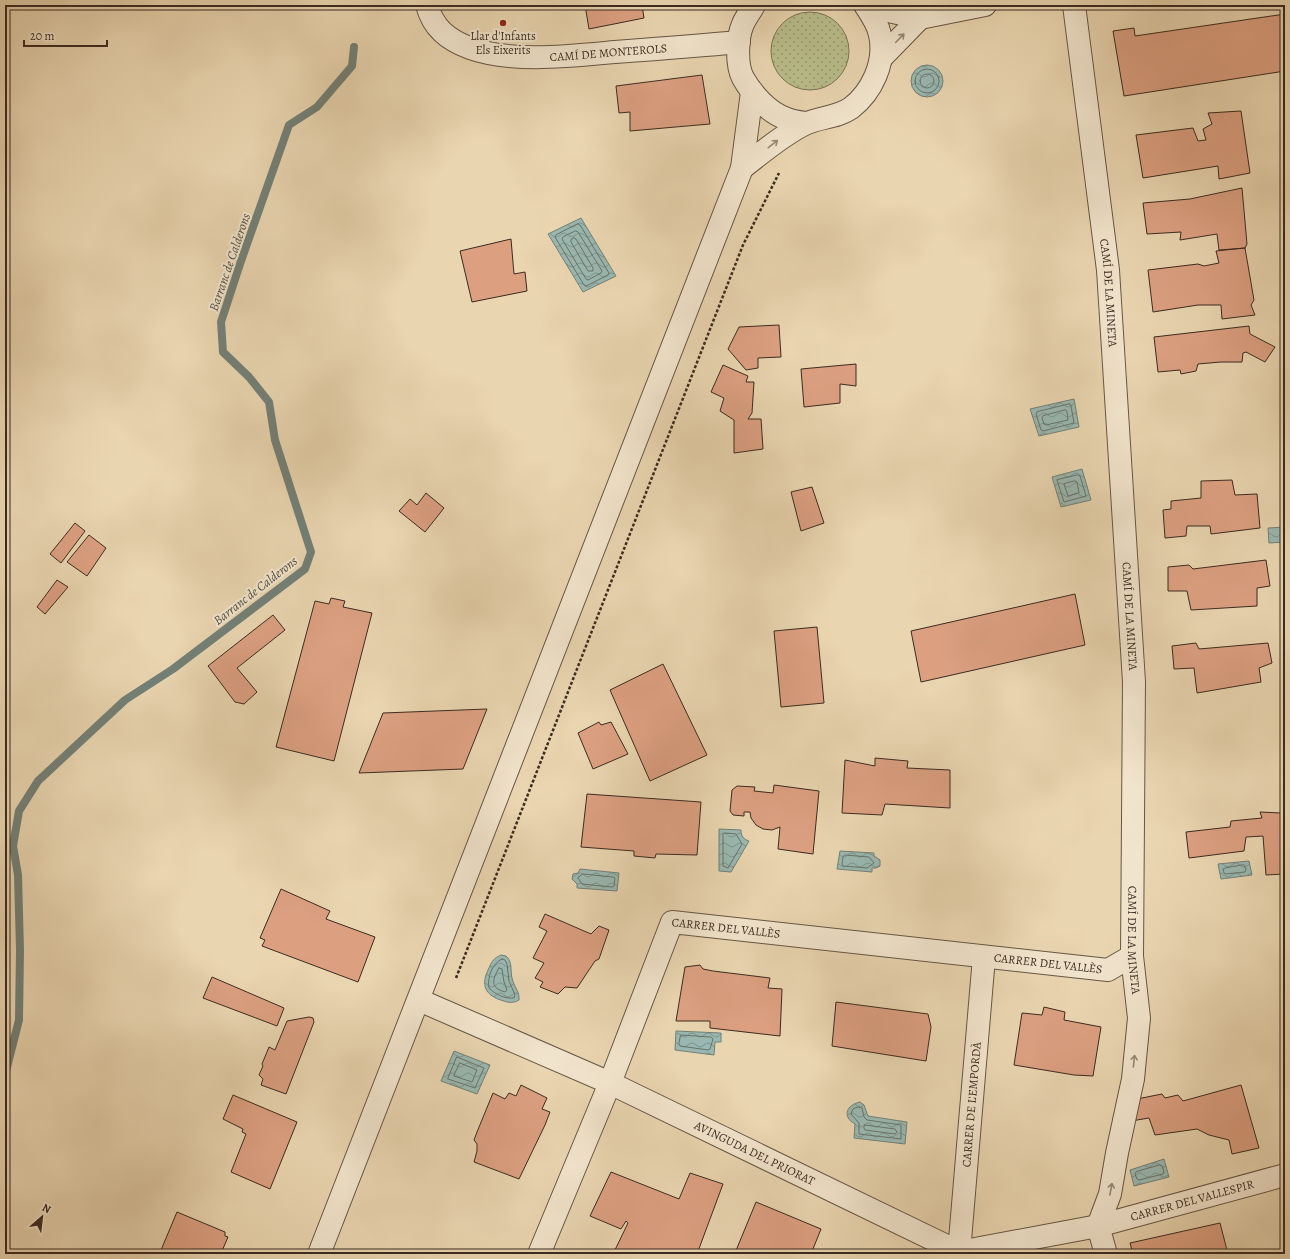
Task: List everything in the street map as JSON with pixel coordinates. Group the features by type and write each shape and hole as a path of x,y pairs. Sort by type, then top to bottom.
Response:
{"street":[{"name":"CAMÍ DE MONTEROLS","path":"427,5 435,24 444,34 470,48 487,53 512,56 569,56 738,42"},
{"path":"754,5 743,24 738,42 742,77 752,92 767,108 784,118 806,123"},
{"path":"742,168 784,135 806,123 827,118 850,108 868,91 876,76 881,58 880,35 874,18 865,5"},
{"path":"872,5 884,10 920,18 985,5"},
{"name":"CAMÍ DE LA MINETA","path":"1074,5 1108,270 1134,682 1132,956 1139,1018 1132,1079 1110,1194 1098,1226"},
{"path":"881,58 920,18"},
{"path":"319,1254 742,168 752,92"},
{"name":"CARRER DEL VALLÈS","path":"539,1254 610,1083 672,922 1108,970 1132,956"},
{"name":"CARRER DE L'EMPORDÀ","path":"959,1252 984,957"},
{"name":"AVINGUDA DEL PRIORAT","path":"419,1000 610,1083 959,1252"},
{"name":"CARRER DEL VALLESPIR","path":"1098,1226 1285,1175"},
{"path":"959,1252 1098,1226 1106,1254"}],"path":[{"path":"443,1010 742,245 781,168"}],"green space":[{"path":"810,12 825,15 838,23 846,36 849,51 846,66 838,79 825,87 810,90 795,87 782,79 774,66 771,51 774,36 782,23 795,15"}],"water":[{"path":"924,65 930,65 939,69 943,81 939,93 930,97 924,97 915,93 911,84 911,78 915,69"},
{"path":"581,218 616,276 583,292 548,234"},
{"path":"1074,399 1079,427 1039,436 1030,409"},
{"path":"1082,469 1091,500 1061,507 1052,477"},
{"path":"1285,527 1285,542 1269,543 1268,528"},
{"path":"719,829 741,830 743,837 749,841 731,872 719,871"},
{"path":"840,851 874,853 874,856 880,860 880,866 872,868 872,872 837,869"},
{"path":"1249,861 1252,875 1221,879 1218,864"},
{"path":"580,869 619,873 617,891 577,888 577,884 572,879 573,874 578,873"},
{"path":"501,955 506,956 510,963 512,978 519,997 519,1000 515,1002 508,1002 498,999 492,996 486,989 486,974 491,963"},
{"path":"676,1031 721,1033 721,1042 715,1042 714,1055 675,1050"},
{"path":"454,1051 490,1065 477,1094 441,1081"},
{"path":"860,1102 864,1105 868,1116 907,1122 905,1144 854,1138 855,1124 848,1118 847,1112 851,1106"},
{"path":"1164,1159 1169,1177 1134,1186 1130,1170"}],"building":[{"path":"585,5 642,5 644,18 589,29"},
{"path":"1285,14 1285,71 1124,96 1113,31 1134,28 1135,36"},
{"path":"702,75 710,124 630,131 630,112 619,113 616,86"},
{"path":"1241,111 1250,173 1219,179 1218,166 1143,178 1136,135 1193,128 1198,141 1206,140 1203,129 1212,124 1208,113"},
{"path":"1242,188 1247,244 1245,248 1219,250 1217,234 1180,240 1181,232 1147,234 1143,203 1190,199"},
{"path":"511,239 514,274 525,272 527,291 472,302 460,251"},
{"path":"1245,248 1254,300 1251,305 1255,315 1222,319 1221,305 1198,305 1153,312 1148,270 1198,264 1204,266 1219,263 1216,251"},
{"path":"779,325 781,357 758,358 758,368 746,370 728,349 739,327"},
{"path":"1249,326 1250,334 1275,347 1265,362 1246,352 1243,353 1242,362 1198,364 1196,371 1181,374 1180,370 1158,372 1154,337"},
{"path":"856,364 856,386 840,384 840,403 804,407 801,369"},
{"path":"723,365 748,376 746,382 754,382 752,413 748,419 761,419 763,449 734,453 734,420 720,411 724,398 711,392"},
{"path":"1232,480 1235,495 1257,494 1260,528 1211,534 1210,526 1187,526 1186,536 1165,538 1163,510 1171,509 1171,501 1201,498 1201,481"},
{"path":"812,487 824,523 801,531 791,492"},
{"path":"426,493 444,508 425,532 399,511 410,499 417,505"},
{"path":"75,523 85,531 61,563 50,554"},
{"path":"89,535 106,548 87,576 67,562"},
{"path":"1266,560 1270,586 1257,588 1257,606 1191,610 1187,591 1168,591 1168,567 1189,565 1193,569"},
{"path":"57,580 68,587 45,614 37,607"},
{"path":"1075,594 1085,645 921,682 911,631"},
{"path":"331,598 345,601 343,607 372,613 334,761 276,747 315,601 329,604"},
{"path":"273,615 285,630 237,668 257,692 244,704 235,702 208,666"},
{"path":"817,627 824,703 781,707 774,631"},
{"path":"1196,643 1199,649 1268,643 1272,663 1259,668 1261,682 1197,693 1194,668 1174,669 1172,646"},
{"path":"663,664 707,755 650,781 610,690"},
{"path":"487,709 463,769 359,773 383,713"},
{"path":"599,722 601,725 611,722 628,754 593,769 578,733"},
{"path":"875,758 908,761 907,768 950,770 950,808 885,804 882,815 842,813 845,760 875,766"},
{"path":"774,785 819,791 813,854 778,849 780,827 772,830 763,829 756,825 751,818 750,812 744,812 744,816 733,815 730,811 732,790 737,786 755,787 754,791 773,793"},
{"path":"587,794 701,802 697,855 656,854 655,858 634,856 634,851 581,847"},
{"path":"1260,812 1281,813 1285,848 1285,859 1283,861 1284,874 1266,875 1263,836 1246,837 1244,851 1189,858 1186,832 1230,827 1231,821 1262,818"},
{"path":"281,889 330,911 326,919 375,937 358,982 262,946 265,940 260,938"},
{"path":"545,914 591,934 599,926 609,930 599,959 595,961 577,988 565,987 558,994 540,987 543,982 535,978 544,963 533,958 547,931 539,927"},
{"path":"700,965 703,969 713,971 770,978 768,988 782,989 780,1036 710,1028 710,1021 676,1021 685,967"},
{"path":"212,977 284,1008 277,1026 203,998"},
{"path":"836,1002 928,1014 931,1027 926,1061 832,1046"},
{"path":"1044,1007 1065,1012 1064,1020 1101,1027 1093,1076 1074,1075 1014,1065 1022,1013 1042,1015"},
{"path":"309,1017 313,1018 314,1022 286,1094 261,1085 263,1079 259,1075 263,1066 262,1064 269,1047 275,1050 287,1021"},
{"path":"521,1085 547,1098 542,1109 550,1112 519,1179 474,1162 477,1144 474,1140 493,1093 505,1099 509,1093 516,1096"},
{"path":"1241,1085 1259,1148 1232,1154 1229,1140 1209,1135 1197,1129 1155,1135 1149,1118 1131,1121 1132,1100 1162,1094 1165,1098 1178,1095 1183,1101"},
{"path":"233,1095 297,1122 270,1189 231,1172 246,1134 242,1132 243,1129 223,1119"},
{"path":"611,1172 679,1199 690,1173 723,1184 697,1254 619,1254 614,1252 628,1223 626,1221 621,1229 590,1216"},
{"path":"756,1202 821,1229 811,1254 735,1253"},
{"path":"177,1212 225,1232 225,1236 228,1237 222,1251 229,1254 169,1254 161,1250"},
{"path":"1220,1223 1228,1254 1133,1254 1130,1243"}],"waterway":[{"name":"Barranc de Calderons","path":"5,1075 19,1020 20,950 18,875 13,846 19,811 38,781 125,700 173,669 305,569 311,552 275,440 269,402 249,377 223,352 221,322 289,125 317,107 352,66 354,47"}],"place":[{"name":"Llar d'Infants Els Eixerits","path":"503,23"}]}
